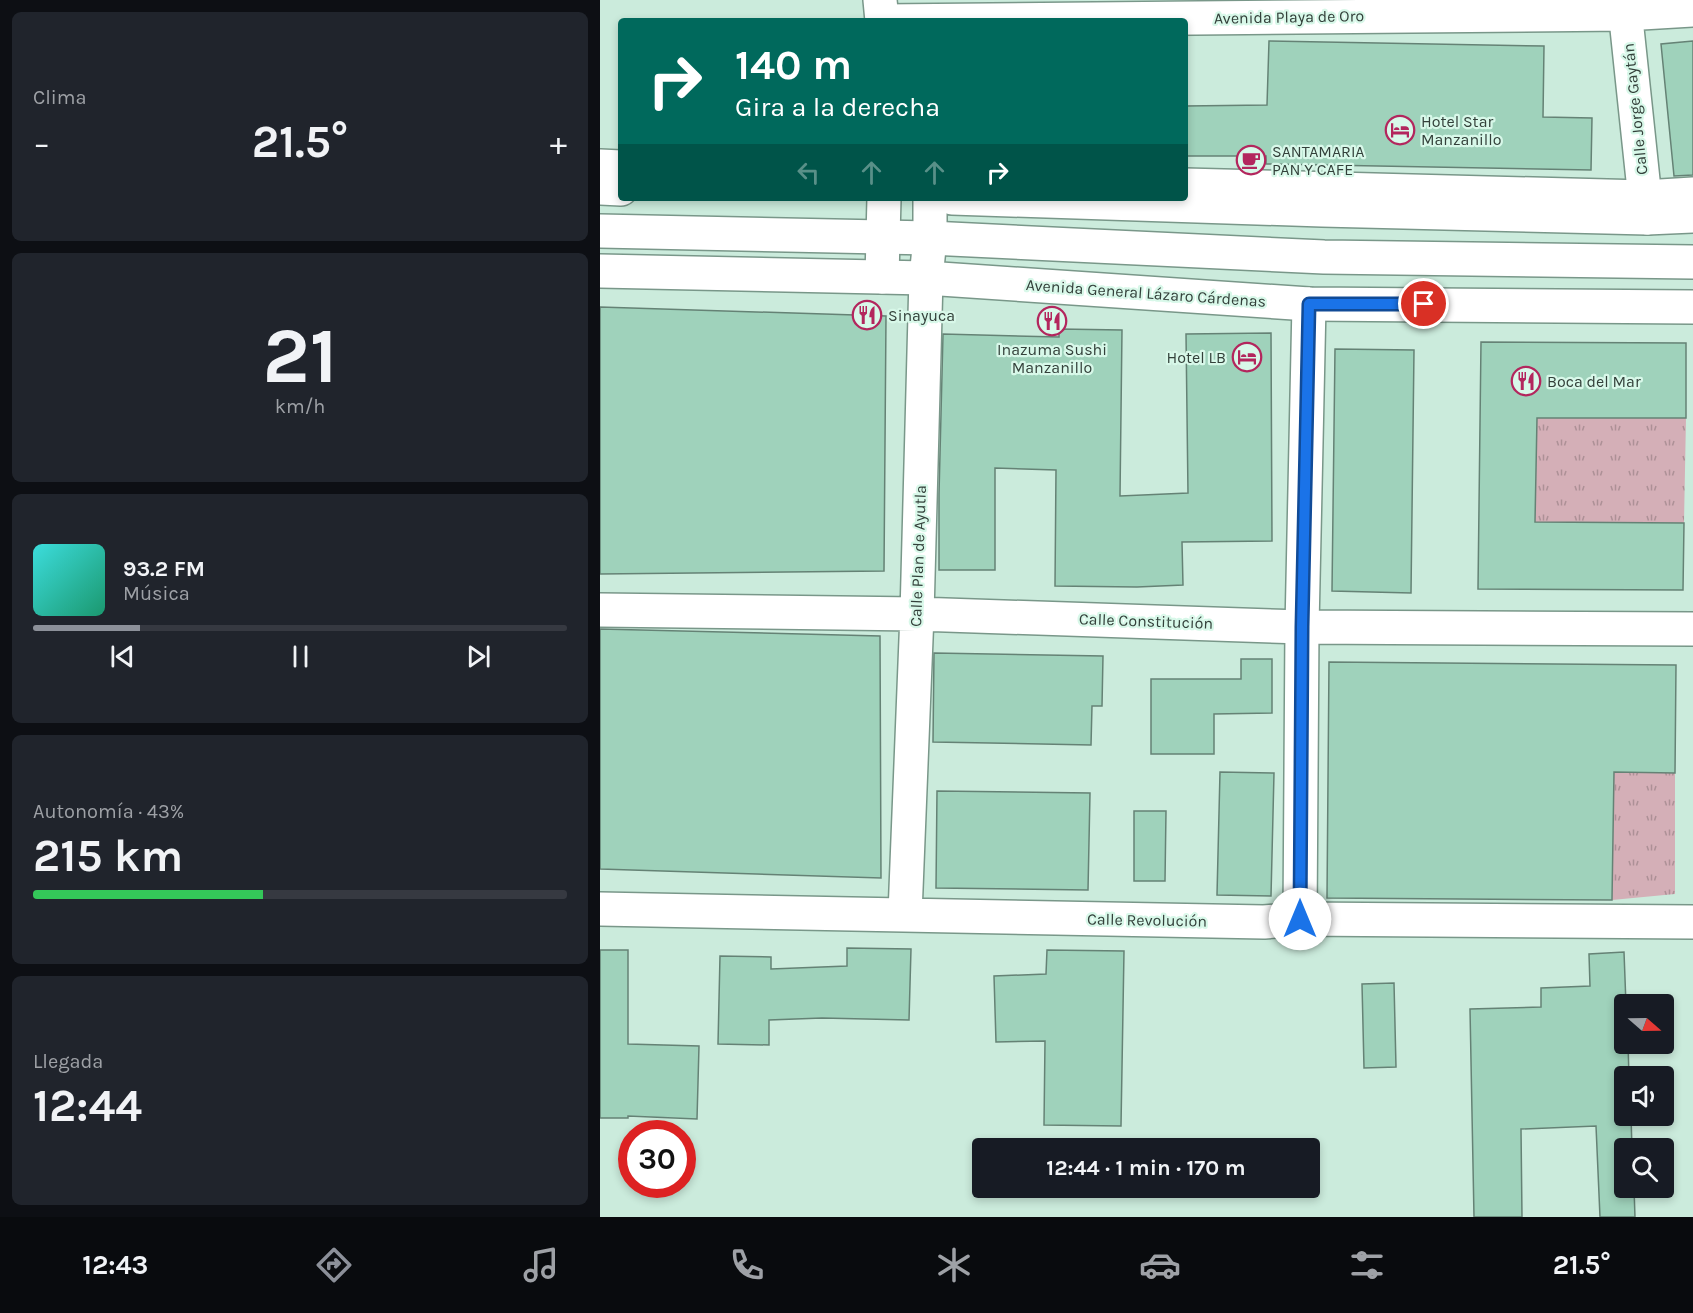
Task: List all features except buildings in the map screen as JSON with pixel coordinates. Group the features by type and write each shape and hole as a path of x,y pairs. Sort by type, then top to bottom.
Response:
{"street":[{"path":"880,0 882,18"},
{"name":"Avenida Playa de Oro","path":"1041,18 1624,7 1693,10"},
{"name":"Calle Jorge Gaytán","path":"1624,7 1646,208"},
{"path":"600,166 618,167"},
{"path":"1188,185 1646,208 1693,216"},
{"path":"600,188 618,189"},
{"path":"1044,201 1322,210 1646,208 1693,194"},
{"path":"882,277 884,201"},
{"name":"Calle Plan de Ayutla","path":"905,914 930,201"},
{"path":"600,231 930,238 1324,257 1693,262"},
{"name":"Avenida General Lázaro Cárdenas","path":"600,271 926,278 1309,304 1693,307"},
{"path":"1300,919 1302,627 1309,304"},
{"name":"Calle Constitución","path":"600,610 916,614 1302,627 1693,629"},
{"name":"Calle Revolución","path":"600,909 1264,922 1300,919 1693,922"}],"green space":[{"path":"1537,418 1686,418 1684,523 1535,522"},
{"path":"1614,772 1675,773 1675,894 1612,900"}],"place":[{"name":"Hotel Star Manzanillo","path":"1400,130"},
{"name":"SANTAMARIA PAN Y CAFE","path":"1251,160"},
{"name":"Sinayuca","path":"867,315"},
{"name":"Inazuma Sushi Manzanillo","path":"1052,321"},
{"name":"Hotel LB","path":"1247,357"},
{"name":"Boca del Mar","path":"1526,381"}],"route":[{"path":"1300,919 1302,627 1309,304 1424,304"}]}
